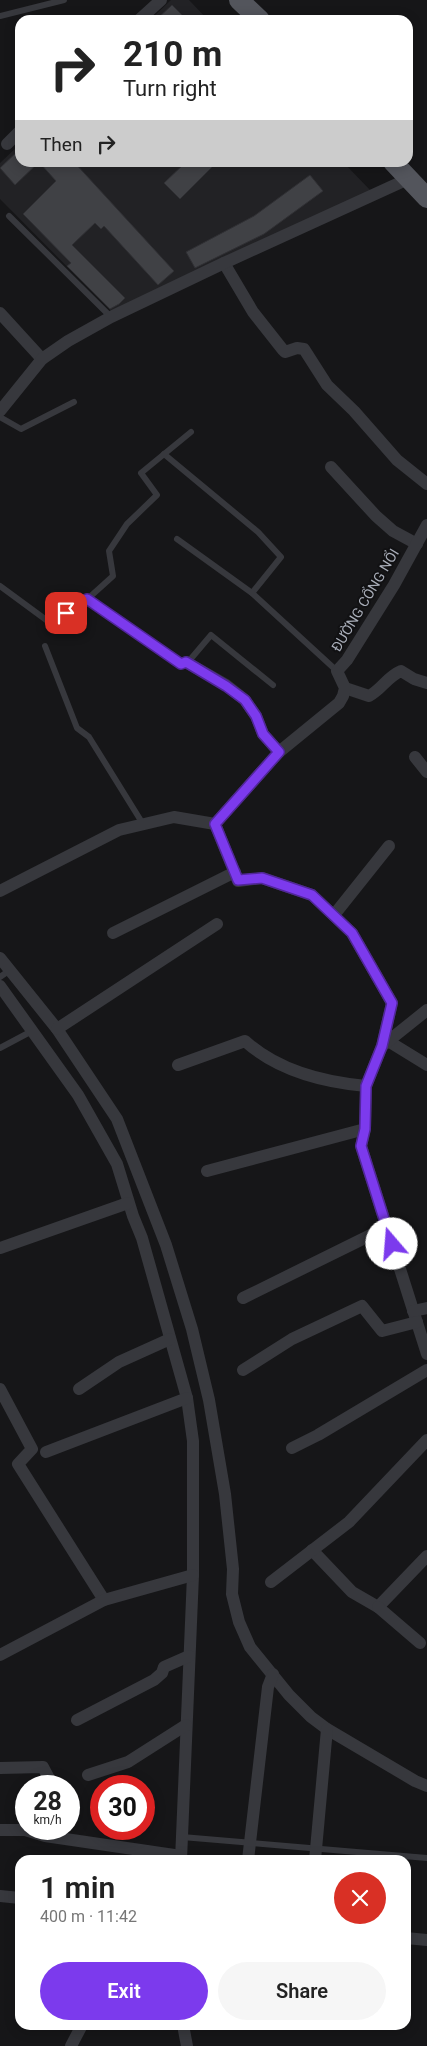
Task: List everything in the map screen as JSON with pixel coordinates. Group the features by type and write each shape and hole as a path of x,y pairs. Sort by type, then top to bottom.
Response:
{"main road":[{"path":"239,0 252,15"},
{"path":"397,167 427,198"}],"street":[{"path":"144,15 161,0"},
{"path":"7,144 15,137"},
{"path":"0,411 42,359 68,341 224,263 408,179"},
{"path":"224,263 252,312 283,350 286,352 297,348 304,350 327,386 354,411 397,460 427,484"},
{"path":"0,313 42,359"},
{"path":"332,467 376,516 393,531 417,544"},
{"name":"ĐƯỜNG CỔNG NỔI","path":"345,688 337,671 347,660 427,525"},
{"path":"186,662 245,700 256,716 263,734 279,752"},
{"path":"215,824 279,752 339,703 345,688 369,696 378,691 391,676 401,671 414,679 427,683"},
{"path":"415,757 427,772"},
{"path":"0,891 119,830 174,817 215,824"},
{"path":"215,824 238,880 262,878 312,895 352,933 392,1003 385,1043 366,1086 365,1129 361,1146 427,1354"},
{"path":"334,915 389,846"},
{"path":"113,933 235,872"},
{"path":"56,1029 217,924"},
{"path":"0,958 5,974 56,1029 117,1119 166,1245 192,1329 209,1400 232,1559 232,1594 239,1622 250,1647 289,1695 311,1717 327,1729 415,1781 427,1786"},
{"path":"0,986 78,1095 116,1164 128,1203 142,1238 187,1398 193,1441 193,1575 181,1855"},
{"path":"385,1043 427,1010"},
{"path":"178,1065 245,1041 261,1055 287,1068 334,1084 366,1086"},
{"path":"385,1043 427,1065"},
{"path":"207,1171 365,1129"},
{"path":"0,1248 128,1203"},
{"path":"243,1298 387,1227"},
{"path":"243,1370 292,1339 362,1306 382,1331 415,1317 427,1308"},
{"path":"79,1389 119,1362 170,1339"},
{"path":"292,1448 318,1435 427,1370"},
{"path":"0,1389 32,1449 18,1464 104,1600"},
{"path":"46,1452 187,1398"},
{"path":"271,1582 349,1522 427,1440"},
{"path":"312,1550 352,1592 378,1607 420,1643"},
{"path":"378,1607 427,1556"},
{"path":"0,1656 104,1600 193,1575"},
{"path":"77,1720 154,1680 162,1674 164,1667 189,1656"},
{"path":"249,1855 268,1687 273,1674"},
{"path":"88,1775 128,1762 186,1725"},
{"path":"316,1854 327,1729"},
{"path":"0,1768 43,1767 47,1775"},
{"path":"0,1830 25,1830 45,1836 162,1855"},
{"path":"0,1896 15,1898"},
{"path":"411,1938 427,1940"},
{"path":"71,2046 79,2030"},
{"path":"185,2030 187,2046"}],"lane":[{"path":"0,16 64,0"},
{"path":"9,216 111,318"},
{"path":"0,417 10,425 21,429 74,402"},
{"path":"0,586 49,622 82,604 113,576 109,551 127,524 157,495 141,473 191,432"},
{"path":"164,454 258,532 281,557 252,593"},
{"path":"177,539 252,593 337,671"},
{"path":"87,599 181,664 189,661 211,635 274,685"},
{"path":"45,646 77,728 89,736 143,824"},
{"path":"0,1048 33,1031"},
{"path":"182,1838 250,1843 316,1854 344,1855"},
{"path":"411,1857 427,1858"}],"shaded area":[{"path":"171,0 189,0 203,15 155,15"},
{"path":"15,149 15,167 348,167 371,191 112,312 0,199 0,163"}],"building":[{"path":"172,5 182,15 161,15"},
{"path":"15,154 15,167 34,167 15,185 0,168"},
{"path":"43,167 79,167 174,271 158,285 104,226 101,229 95,223 72,245 125,298 110,309 67,266 71,263 23,214 56,181"},
{"path":"181,167 212,167 180,199 164,183"},
{"path":"310,175 323,191 264,234 195,268 186,252 254,216"}],"route":[{"path":"66,613 87,599 181,664 186,662 226,686 245,700 256,716 263,734 279,752 215,824 238,880 262,878 312,895 352,933 392,1003 382,1046 366,1086 365,1129 361,1146 392,1244"}]}
